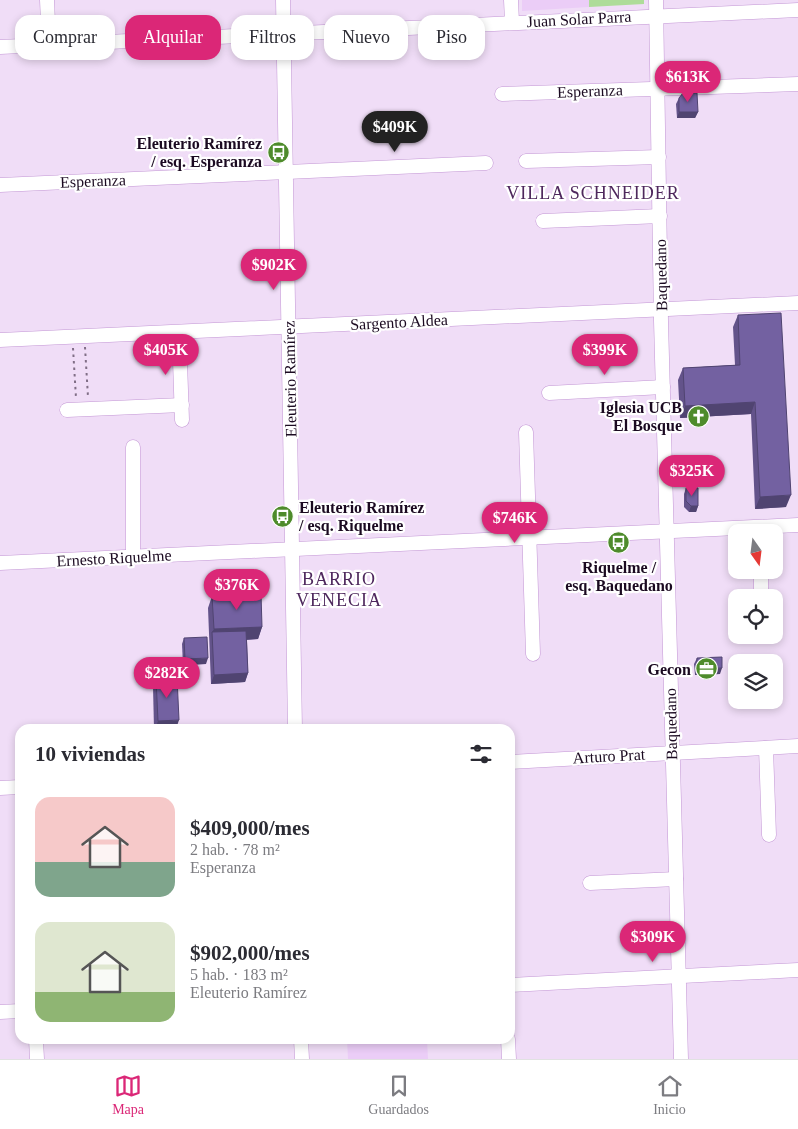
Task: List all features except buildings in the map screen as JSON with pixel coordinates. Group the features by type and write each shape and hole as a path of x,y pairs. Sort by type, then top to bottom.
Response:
{"street":[{"path":"47,0 48,15"},
{"name":"Eleuterio Ramírez","path":"283,0 283,15"},
{"path":"511,0 512,22"},
{"name":"Baquedano","path":"656,0 661,310 681,1059"},
{"name":"Juan Solar Parra","path":"314,32 798,10"},
{"name":"Juan Solar Parra","path":"115,42 231,36"},
{"name":"Juan Solar Parra","path":"0,47 15,46"},
{"name":"Eleuterio Ramírez","path":"285,60 294,724"},
{"name":"Esperanza","path":"502,94 798,84"},
{"path":"526,161 659,157"},
{"name":"Esperanza","path":"0,185 486,163"},
{"path":"542,221 660,216"},
{"name":"Sargento Aldea","path":"0,340 798,303"},
{"path":"179,332 182,420"},
{"path":"549,393 663,387"},
{"path":"77,409 182,405"},
{"path":"526,432 534,654"},
{"path":"133,447 133,557"},
{"name":"Ernesto Riquelme","path":"783,527 798,525"},
{"name":"Ernesto Riquelme","path":"0,563 728,530"},
{"name":"Arturo Prat","path":"515,762 798,746"},
{"path":"766,748 769,835"},
{"path":"0,788 15,787"},
{"path":"590,883 676,879"},
{"path":"515,985 798,970"},
{"path":"0,1012 15,1011"},
{"path":"36,1044 37,1059"},
{"path":"301,1044 302,1059"},
{"path":"508,1044 509,1059"}],"path":[{"path":"77,409 85,347"},
{"path":"73,348 77,409"}],"shaded area":[{"path":"522,0 589,0 589,7 522,11"},
{"path":"347,1044 427,1044 428,1059 348,1059"}],"green space":[{"path":"589,0 644,0 644,4 589,7"}],"place":[{"name":"Eleuterio Ramírez / esq. Esperanza","path":"278,152"},
{"name":"Iglesia UCB El Bosque","path":"698,416"},
{"name":"Eleuterio Ramírez / esq. Riquelme","path":"283,516"},
{"name":"Riquelme / esq. Baquedano","path":"619,543"},
{"name":"Gecon","path":"707,669"}],"district":[{"name":"VILLA SCHNEIDER","path":"593,193"},
{"name":"BARRIO VENECIA","path":"339,589"}]}
